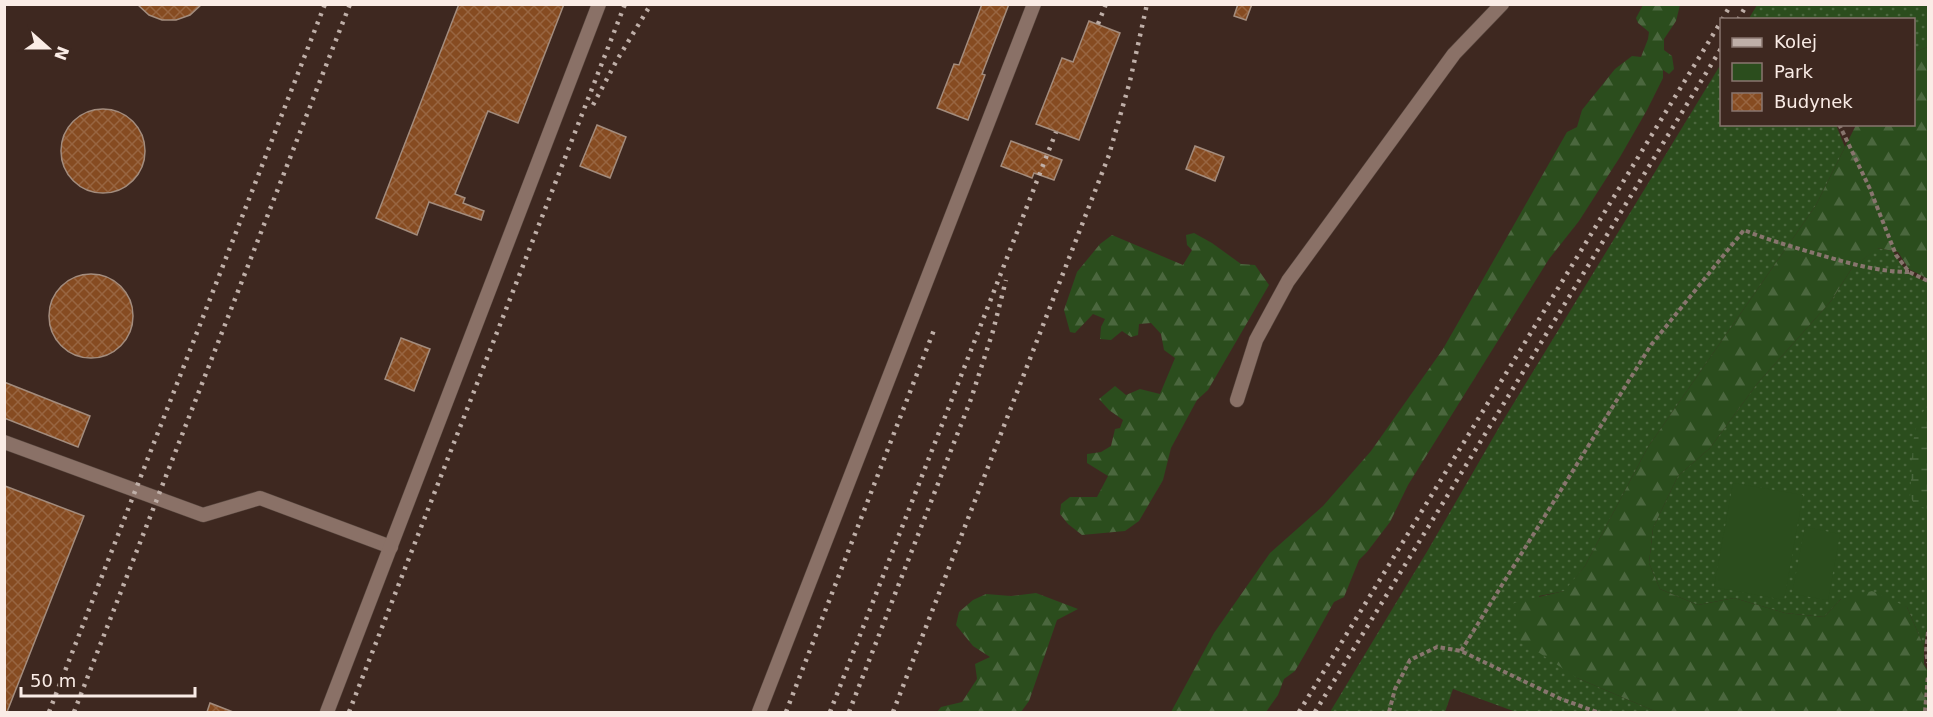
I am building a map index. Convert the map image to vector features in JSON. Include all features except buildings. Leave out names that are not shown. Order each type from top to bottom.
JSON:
[{"type":"lane","points":[[327,712],[599,4]]},
{"type":"lane","points":[[759,712],[1034,4]]},
{"type":"lane","points":[[1237,400],[1256,340],[1288,281],[1454,54],[1502,4]]},
{"type":"lane","points":[[4,442],[203,515],[260,498],[391,547]]},
{"type":"path","points":[[1840,126],[1870,189],[1896,255],[1909,273]]},
{"type":"path","points":[[1461,651],[1651,345],[1744,230],[1763,238],[1846,262],[1909,273],[1929,281]]},
{"type":"path","points":[[1929,632],[1926,652],[1929,663]]},
{"type":"path","points":[[1389,712],[1395,689],[1410,660],[1437,647],[1461,651],[1561,699],[1597,712]]},
{"type":"path","points":[[1924,712],[1929,675]]},
{"type":"green space","points":[[1643,5],[1680,5],[1676,21],[1664,39],[1664,50],[1672,56],[1674,69],[1669,74],[1663,70],[1663,78],[1620,157],[1579,221],[1549,259],[1408,485],[1390,522],[1359,560],[1344,597],[1334,602],[1295,671],[1284,679],[1278,695],[1266,712],[1171,712],[1214,633],[1270,553],[1323,506],[1371,451],[1443,349],[1567,132],[1577,127],[1582,110],[1615,69],[1632,56],[1641,57],[1649,32],[1638,23],[1636,18]]},
{"type":"green space","points":[[1757,5],[1928,5],[1928,47],[1915,52],[1915,18],[1749,18]]},
{"type":"green space","points":[[1928,47],[1928,279],[1909,269],[1898,252],[1878,248],[1852,268],[1831,301],[1757,384],[1710,448],[1678,476],[1653,528],[1649,563],[1660,589],[1698,605],[1734,598],[1785,613],[1824,617],[1841,599],[1872,591],[1907,607],[1924,647],[1924,664],[1928,671],[1928,712],[1657,712],[1577,678],[1520,640],[1514,603],[1564,591],[1585,566],[1648,447],[1816,205],[1856,126],[1915,126],[1915,52]]},
{"type":"green space","points":[[1720,66],[1720,126],[1836,126],[1845,147],[1816,205],[1648,447],[1585,566],[1565,591],[1539,596],[1577,678],[1657,712],[1516,712],[1453,689],[1445,712],[1330,712],[1501,424]]},
{"type":"green space","points":[[1194,233],[1241,264],[1255,265],[1269,285],[1208,390],[1197,400],[1171,448],[1163,480],[1139,521],[1125,531],[1082,535],[1060,514],[1061,504],[1070,497],[1097,497],[1108,476],[1087,463],[1087,454],[1101,452],[1111,446],[1115,429],[1120,428],[1123,420],[1099,399],[1115,386],[1126,395],[1140,389],[1160,394],[1175,358],[1164,350],[1161,334],[1151,323],[1139,324],[1138,335],[1131,337],[1122,331],[1111,340],[1100,339],[1101,327],[1105,319],[1093,314],[1075,333],[1070,332],[1064,310],[1077,272],[1100,244],[1112,235],[1183,265],[1192,250],[1187,245],[1186,235]]},
{"type":"green space","points":[[1877,248],[1893,251],[1907,271],[1928,282],[1928,622],[1924,647],[1907,607],[1841,599],[1824,617],[1785,613],[1734,598],[1698,605],[1660,589],[1649,563],[1653,528],[1678,476],[1710,448],[1757,384],[1831,301],[1852,268]]},
{"type":"green space","points":[[1928,405],[1928,509],[1915,505],[1910,497],[1913,442],[1918,419]]},
{"type":"green space","points":[[1733,483],[1803,495],[1784,600],[1714,587]]},
{"type":"green space","points":[[1805,527],[1840,534],[1828,600],[1792,594]]},
{"type":"green space","points":[[1036,593],[1078,609],[1057,620],[1029,701],[1021,712],[937,712],[941,707],[962,702],[977,679],[975,664],[990,657],[973,646],[956,625],[959,612],[973,600],[986,594],[1011,596]]},
{"type":"railway","points":[[49,712],[325,4]]},
{"type":"railway","points":[[74,712],[350,4]]},
{"type":"railway","points":[[349,712],[625,4]]},
{"type":"railway","points":[[593,105],[651,4]]},
{"type":"railway","points":[[1098,24],[1106,4]]},
{"type":"railway","points":[[893,712],[1109,155],[1130,81],[1147,4]]},
{"type":"railway","points":[[1723,18],[1731,4]]},
{"type":"railway","points":[[1739,18],[1747,4]]},
{"type":"railway","points":[[1299,712],[1720,23]]},
{"type":"railway","points":[[1315,712],[1720,50]]},
{"type":"railway","points":[[830,712],[1056,132]]},
{"type":"railway","points":[[849,712],[971,399],[993,331],[1006,280]]},
{"type":"railway","points":[[786,712],[934,330]]}]
